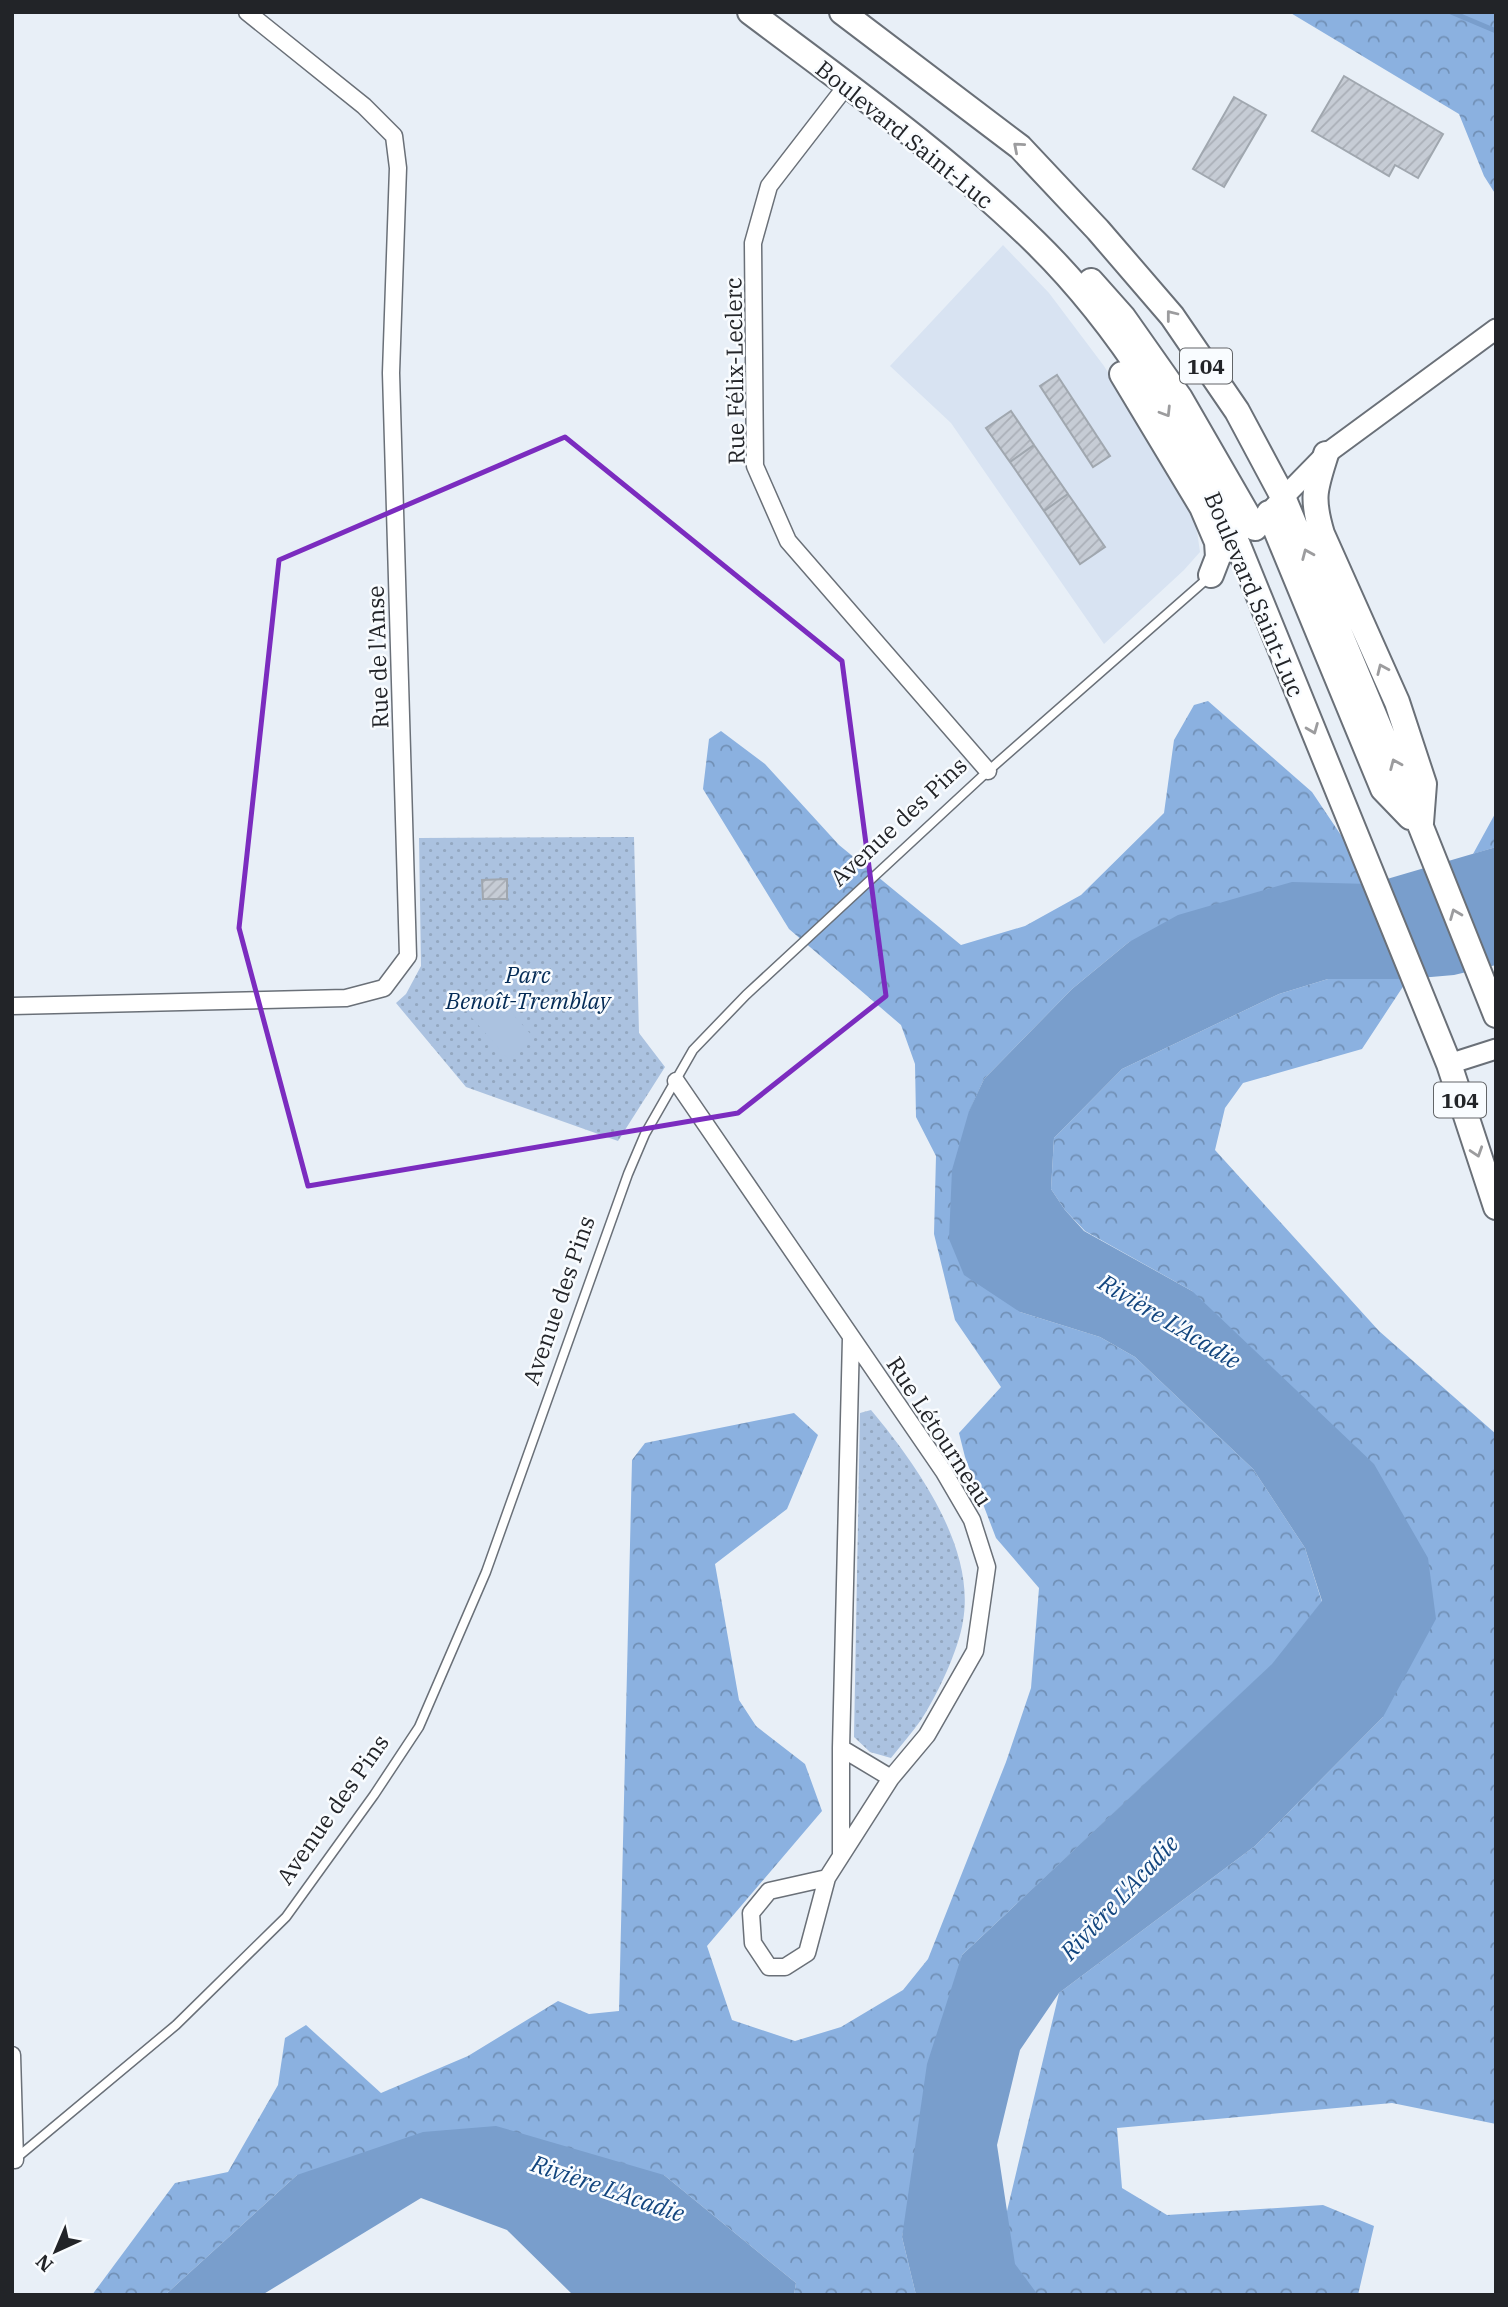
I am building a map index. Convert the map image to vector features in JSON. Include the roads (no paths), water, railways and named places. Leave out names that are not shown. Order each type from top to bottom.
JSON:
[{"type":"main road","name":"Boulevard Saint-Luc","points":[[750,12],[847,85],[999,208]]},
{"type":"main road","name":"Boulevard Saint-Luc","points":[[842,12],[1020,147],[1098,230],[1172,316],[1237,411],[1261,521],[1363,853],[1448,1064],[1496,1207]]},
{"type":"main road","points":[[999,208],[1052,236],[1123,317],[1261,521],[1383,789],[1421,827],[1496,1015]]},
{"type":"main road","points":[[999,208],[1024,250],[1069,299],[1114,359],[1202,507],[1217,542],[1218,557],[1211,575]]},
{"type":"main road","points":[[1326,454],[1314,491],[1315,509],[1322,534],[1397,702],[1424,784],[1421,827]]},
{"type":"street","name":"Rue de l'Anse","points":[[12,1006],[346,998],[384,988],[408,956],[391,373],[398,168],[394,136],[364,106],[247,12]]},
{"type":"street","name":"Rue Félix-Leclerc","points":[[847,85],[769,186],[753,243],[755,466],[788,541],[988,771]]},
{"type":"street","points":[[1261,521],[1326,454],[1496,328]]},
{"type":"street","points":[[1448,1064],[1496,1049]]},
{"type":"street","name":"Rue Létourneau","points":[[676,1081],[944,1472],[972,1520],[987,1567],[975,1651],[927,1735],[891,1778],[827,1878],[807,1953],[785,1967],[769,1967],[753,1943],[751,1913],[769,1891],[827,1878]]},
{"type":"street","name":"Rue Létourneau","points":[[841,1856],[851,1338]]},
{"type":"street","points":[[841,1748],[891,1778]]},
{"type":"street","points":[[12,2055],[14,2161]]},
{"type":"lane","name":"Avenue des Pins","points":[[14,2161],[176,2025],[286,1917],[374,1795],[419,1727],[486,1572],[628,1174],[645,1134],[693,1050],[746,995],[988,771],[1211,575],[1261,521]]},
{"type":"water","name":"Rivière L'Acadie","points":[[1496,847],[1496,965],[1454,975],[1408,979],[1328,979],[1279,994],[1122,1069],[1054,1138],[1051,1189],[1084,1231],[1192,1291],[1374,1464],[1428,1558],[1436,1619],[1383,1717],[1255,1846],[1059,1993],[1020,2050],[997,2145],[1015,2264],[1038,2295],[916,2295],[902,2237],[927,2064],[962,1955],[1272,1664],[1322,1601],[1305,1548],[1253,1469],[1135,1357],[1100,1337],[1020,1312],[964,1275],[949,1239],[952,1170],[969,1111],[984,1079],[1072,989],[1129,942],[1178,915],[1292,882],[1370,884]]},
{"type":"water","name":"Rivière L'Acadie","points":[[496,2126],[664,2175],[796,2283],[794,2295],[573,2295],[507,2230],[421,2198],[262,2295],[165,2295],[297,2175],[423,2132]]},
{"type":"waterway","points":[[1451,12],[1496,31]]},
{"type":"park label","name":"Parc Benoît-Tremblay","points":[[528,987]]}]
